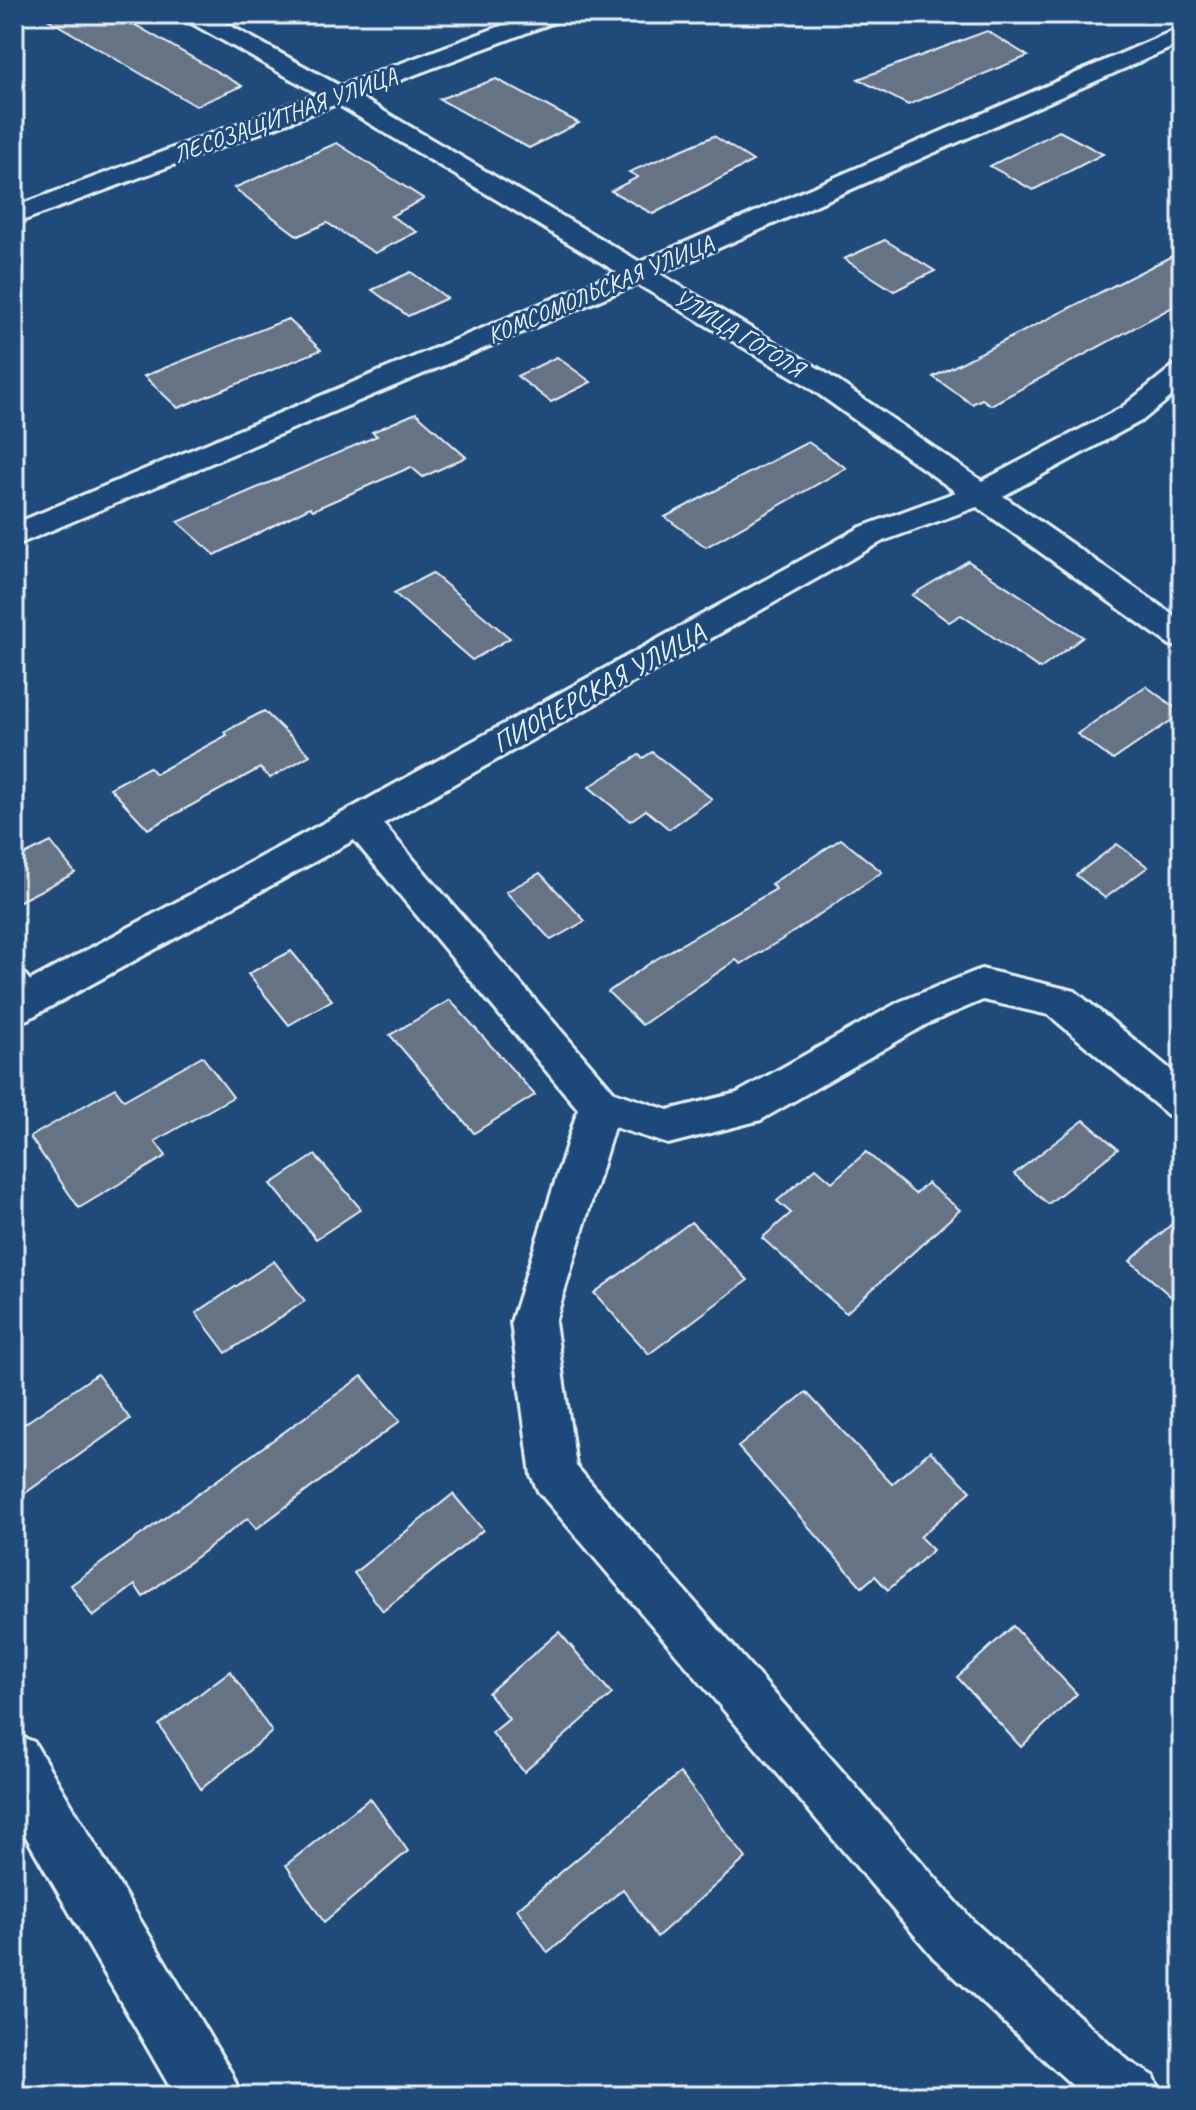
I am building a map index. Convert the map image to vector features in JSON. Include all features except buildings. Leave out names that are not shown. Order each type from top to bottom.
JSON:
[{"type":"street","name":"УЛИЦА ГОГОЛЯ","points":[[192,14],[339,95],[813,377],[1182,637]]},
{"type":"street","name":"ЛЕСОЗАЩИТНАЯ УЛИЦА","points":[[14,216],[555,14]]},
{"type":"street","name":"КОМСОМОЛЬСКАЯ УЛИЦА","points":[[14,536],[639,273],[1182,34]]},
{"type":"street","name":"ПИОНЕРСКАЯ УЛИЦА","points":[[20,994],[359,821],[872,534],[982,494],[1132,414],[1182,373]]},
{"type":"street","points":[[359,821],[600,1105],[668,1127],[747,1108],[913,1013],[981,984],[1061,1002],[1182,1103]]},
{"type":"street","points":[[600,1105],[533,1322],[554,1475],[953,1939],[1110,2082],[1134,2096]]},
{"type":"street","points":[[14,1762],[210,2096]]}]
